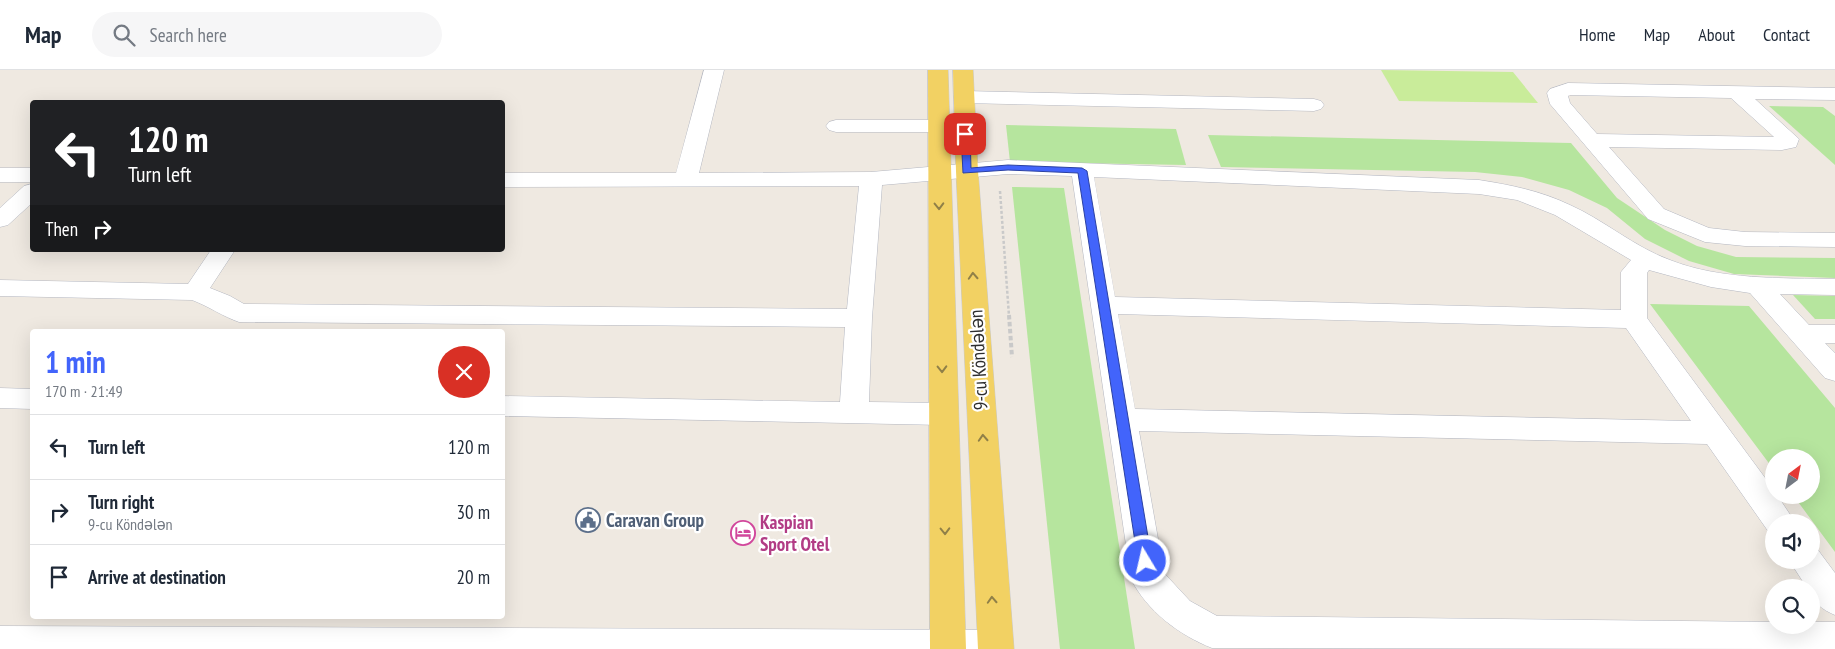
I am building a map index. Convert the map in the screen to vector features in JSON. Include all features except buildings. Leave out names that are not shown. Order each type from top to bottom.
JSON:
[{"type":"main road","name":"9-cu Köndələn","points":[[938,70],[938,126],[953,172],[996,648]]},
{"type":"main road","name":"9-cu Köndələn","points":[[948,648],[943,414],[953,172],[964,97],[963,70]]},
{"type":"lane","points":[[686,179],[714,70]]},
{"type":"lane","points":[[1833,95],[1568,89],[1557,93],[1560,104],[1656,214],[1705,235],[1744,239],[1835,240]]},
{"type":"lane","points":[[1592,140],[1782,144],[1788,142],[1788,139],[1736,92]]},
{"type":"lane","points":[[964,97],[1314,105]]},
{"type":"lane","points":[[836,126],[938,126]]},
{"type":"lane","points":[[505,180],[871,179],[1008,167],[1480,187],[1522,194],[1563,210],[1661,266],[1711,279],[1758,286],[1835,288]]},
{"type":"lane","points":[[1082,171],[1148,579],[1178,612],[1212,632],[1835,638]]},
{"type":"lane","points":[[0,175],[30,174]]},
{"type":"lane","points":[[854,411],[859,318],[871,179]]},
{"type":"lane","points":[[0,220],[30,194]]},
{"type":"lane","points":[[195,292],[223,252]]},
{"type":"lane","points":[[1646,258],[1634,272],[1634,319],[1773,514]]},
{"type":"lane","points":[[1758,286],[1835,371]]},
{"type":"lane","points":[[0,288],[195,292],[221,302],[239,313],[859,318]]},
{"type":"lane","points":[[1105,305],[1634,319]]},
{"type":"lane","points":[[1801,334],[1835,334]]},
{"type":"lane","points":[[0,398],[30,399]]},
{"type":"lane","points":[[505,406],[943,414]]},
{"type":"lane","points":[[1123,420],[1715,433]]},
{"type":"lane","points":[[1813,569],[1835,600]]},
{"type":"lane","points":[[0,642],[996,648]]},
{"type":"green space","points":[[1381,70],[1513,72],[1538,103],[1399,101]]},
{"type":"green space","points":[[1769,106],[1823,107],[1835,116],[1835,165]]},
{"type":"green space","points":[[1006,125],[1176,129],[1186,165],[1010,162]]},
{"type":"green space","points":[[1208,135],[1571,143],[1617,198],[1665,230],[1697,246],[1736,257],[1835,258],[1835,278],[1734,274],[1689,261],[1645,239],[1607,208],[1569,190],[1522,177],[1475,172],[1221,167]]},
{"type":"green space","points":[[1012,187],[1064,188],[1135,649],[1060,649]]},
{"type":"green space","points":[[1793,295],[1835,296],[1835,319],[1815,319]]},
{"type":"green space","points":[[1650,304],[1749,306],[1835,408],[1835,552],[1820,532],[1820,514],[1807,514],[1800,504],[1820,504],[1820,449],[1765,449],[1765,458]]},
{"type":"place","name":"Caravan Group","points":[[588,520]]},
{"type":"place","name":"Kaspian Sport Otel","points":[[743,533]]},
{"type":"route","points":[[965,134],[967,171],[1008,167],[1082,171],[1145,561]]}]
